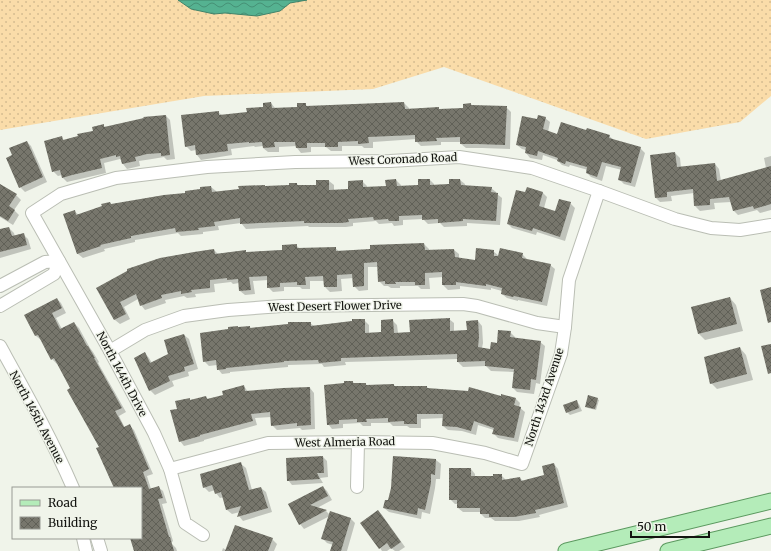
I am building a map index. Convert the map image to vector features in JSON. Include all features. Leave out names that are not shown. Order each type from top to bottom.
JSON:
[{"type":"main road","points":[[566,551],[771,502]]},
{"type":"main road","points":[[668,551],[771,526]]},
{"type":"street","name":"West Coronado Road","points":[[32,213],[61,194],[116,178],[207,167],[295,162],[390,161],[459,157],[532,168],[675,218],[711,228],[740,230],[771,224]]},
{"type":"street","name":"North 143rd Avenue","points":[[522,464],[561,354],[569,280],[599,191]]},
{"type":"street","name":"North 144th Drive","points":[[32,213],[110,351],[154,433],[170,469],[185,523],[203,535]]},
{"type":"street","points":[[0,286],[45,262],[59,261],[54,274],[0,306]]},
{"type":"street","name":"West Desert Flower Drive","points":[[110,351],[145,330],[184,316],[228,310],[282,306],[463,304],[477,306],[537,323],[565,327]]},
{"type":"street","name":"North 145th Avenue","points":[[0,346],[58,455],[73,487]]},
{"type":"street","points":[[357,487],[358,442]]},
{"type":"street","name":"West Almeria Road","points":[[170,469],[268,444],[358,442],[432,443],[485,453],[522,464]]},
{"type":"street","points":[[83,539],[86,551]]},
{"type":"street","points":[[97,539],[101,551]]},
{"type":"shaded area","points":[[0,0],[771,0],[771,96],[740,122],[646,139],[444,67],[373,89],[204,96],[0,130]]},
{"type":"water","points":[[178,0],[307,0],[290,3],[280,11],[257,16],[225,13],[214,14],[191,9]]},
{"type":"building","points":[[271,102],[272,108],[297,107],[297,103],[306,103],[306,106],[404,102],[405,109],[439,107],[439,109],[463,108],[463,104],[471,103],[471,105],[507,106],[505,145],[460,144],[460,137],[436,138],[437,141],[415,142],[415,135],[368,137],[369,143],[358,144],[358,141],[338,142],[338,147],[325,147],[325,143],[307,143],[307,148],[296,148],[295,142],[274,142],[275,147],[263,148],[262,142],[227,144],[228,151],[196,155],[195,145],[185,147],[181,115],[219,111],[219,115],[247,112],[246,108],[263,107],[263,103]]},
{"type":"building","points":[[166,115],[170,155],[161,156],[161,153],[147,154],[135,157],[136,161],[122,164],[120,156],[116,157],[116,155],[100,159],[102,168],[62,178],[60,170],[52,172],[44,141],[62,136],[63,140],[78,136],[77,134],[93,131],[92,127],[104,124],[104,127],[144,118],[143,117]]},
{"type":"building","points":[[538,115],[546,117],[543,129],[557,134],[561,122],[586,130],[587,128],[610,135],[609,138],[641,147],[631,183],[618,180],[621,167],[602,162],[597,177],[586,173],[587,167],[566,161],[565,164],[557,161],[558,158],[538,151],[537,156],[525,153],[526,147],[516,145],[522,116],[537,119]]},
{"type":"building","points":[[27,141],[43,177],[19,188],[6,158],[12,155],[9,148]]},
{"type":"building","points":[[675,152],[677,167],[715,163],[717,181],[771,166],[771,204],[754,209],[753,206],[733,211],[729,197],[710,199],[710,205],[694,206],[693,189],[667,192],[667,197],[655,198],[650,155]]},
{"type":"building","points":[[396,179],[397,186],[418,185],[418,179],[430,179],[430,185],[449,184],[449,179],[460,179],[461,185],[492,187],[491,192],[498,193],[496,221],[463,219],[463,221],[438,223],[438,219],[422,220],[422,215],[399,216],[399,221],[389,221],[388,219],[374,220],[373,217],[348,219],[349,222],[341,223],[304,223],[304,221],[240,224],[240,218],[214,222],[215,226],[198,228],[199,230],[176,232],[175,228],[131,236],[131,238],[100,245],[101,246],[77,254],[63,214],[75,210],[76,215],[102,206],[101,204],[110,202],[111,204],[185,193],[185,191],[200,189],[200,187],[211,186],[212,192],[239,189],[238,186],[289,185],[289,183],[297,183],[297,185],[316,185],[316,180],[329,180],[329,190],[348,189],[348,181],[363,180],[363,187],[386,186],[385,180]]},
{"type":"building","points":[[0,184],[17,194],[9,206],[15,210],[8,221],[0,216]]},
{"type":"building","points":[[527,187],[543,192],[539,206],[555,211],[559,199],[571,202],[560,237],[533,228],[532,231],[507,224],[516,190],[525,192]]},
{"type":"building","points":[[9,227],[12,236],[24,233],[27,245],[0,252],[0,229]]},
{"type":"building","points":[[424,243],[425,250],[454,249],[455,257],[475,260],[476,248],[494,250],[494,256],[498,256],[500,248],[523,253],[522,258],[551,264],[542,302],[501,294],[502,288],[486,284],[486,286],[456,282],[456,285],[442,285],[442,272],[425,273],[425,285],[415,285],[415,282],[395,282],[396,284],[385,284],[385,281],[378,282],[377,262],[364,263],[364,286],[353,287],[352,274],[337,275],[337,287],[324,287],[323,276],[305,277],[306,285],[297,285],[297,282],[280,283],[280,287],[267,288],[267,276],[249,277],[251,290],[239,291],[238,279],[227,280],[227,278],[210,280],[210,288],[191,290],[192,292],[181,294],[181,291],[161,295],[162,298],[140,306],[136,294],[120,302],[126,314],[114,320],[96,288],[127,271],[127,269],[160,258],[214,249],[215,254],[246,250],[246,252],[282,250],[282,245],[297,244],[297,248],[336,247],[336,251],[370,249],[370,245]]},
{"type":"building","points":[[771,287],[771,322],[768,323],[760,290]]},
{"type":"building","points":[[730,297],[737,324],[698,334],[691,307]]},
{"type":"building","points":[[57,298],[62,308],[52,313],[60,329],[74,322],[122,408],[115,411],[124,427],[130,424],[149,469],[143,472],[149,489],[159,486],[163,498],[158,499],[174,551],[134,551],[130,539],[142,539],[142,487],[114,487],[96,448],[99,447],[67,390],[70,388],[54,358],[51,360],[38,335],[35,336],[24,315]]},
{"type":"building","points":[[450,318],[450,331],[467,330],[466,321],[478,320],[478,347],[490,349],[491,342],[497,343],[498,330],[511,331],[510,337],[541,341],[536,380],[531,379],[530,390],[512,388],[514,369],[485,366],[485,361],[457,362],[457,354],[341,358],[341,361],[319,363],[318,360],[284,361],[217,370],[216,360],[203,362],[200,333],[228,329],[228,327],[250,326],[250,328],[288,324],[288,322],[311,322],[311,326],[352,321],[352,319],[365,319],[365,333],[381,332],[381,320],[393,319],[394,333],[410,332],[409,320]]},
{"type":"building","points":[[184,334],[194,364],[184,367],[185,371],[168,376],[170,381],[149,391],[134,358],[145,352],[150,363],[168,354],[164,340]]},
{"type":"building","points":[[771,344],[771,373],[768,374],[761,346]]},
{"type":"building","points":[[740,347],[747,374],[710,384],[704,357]]},
{"type":"building","points":[[344,381],[366,383],[366,385],[394,384],[394,386],[427,386],[427,388],[468,391],[469,387],[501,396],[501,394],[516,398],[514,405],[521,407],[514,438],[492,434],[494,428],[474,421],[471,431],[457,427],[442,426],[443,414],[417,414],[417,424],[404,424],[404,421],[388,422],[388,418],[366,419],[367,422],[357,422],[357,419],[339,420],[339,424],[327,425],[324,385],[344,383]]},
{"type":"building","points":[[244,385],[245,391],[310,387],[311,425],[297,426],[297,423],[271,426],[270,412],[251,414],[253,421],[179,442],[170,410],[177,409],[175,401],[190,398],[190,400],[206,396],[207,399],[223,395],[222,391]]},
{"type":"building","points":[[588,395],[598,398],[595,409],[585,407]]},
{"type":"building","points":[[577,400],[579,408],[566,413],[563,405]]},
{"type":"building","points":[[323,456],[324,473],[317,473],[320,479],[287,481],[286,458]]},
{"type":"building","points":[[393,456],[436,459],[435,475],[431,474],[431,483],[425,510],[418,508],[417,515],[383,508],[385,500],[388,500],[391,488]]},
{"type":"building","points":[[241,462],[249,490],[261,487],[268,508],[237,517],[241,506],[226,510],[221,492],[215,494],[212,485],[203,488],[200,474]]},
{"type":"building","points":[[554,463],[564,503],[535,510],[536,513],[514,517],[489,517],[489,514],[480,514],[480,508],[457,508],[457,500],[449,500],[449,468],[471,468],[471,476],[493,476],[493,474],[502,474],[502,480],[520,477],[521,481],[544,475],[542,466]]},
{"type":"building","points":[[323,486],[328,496],[310,505],[327,510],[299,525],[288,504]]},
{"type":"building","points":[[378,510],[401,542],[391,549],[387,543],[379,549],[360,523]]},
{"type":"building","points":[[330,511],[351,518],[341,551],[330,551],[333,542],[321,539]]},
{"type":"building","points":[[235,525],[273,538],[268,551],[225,551]]}]
